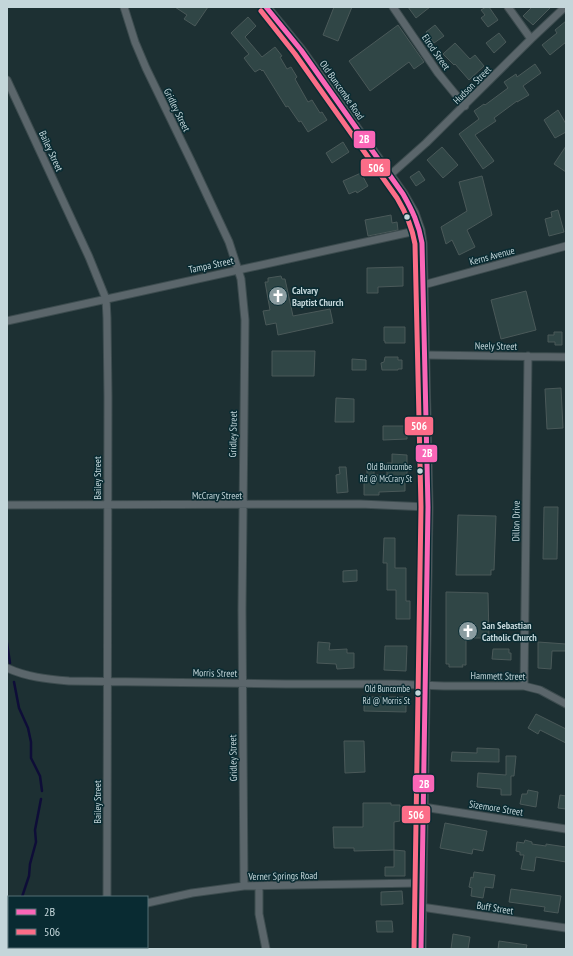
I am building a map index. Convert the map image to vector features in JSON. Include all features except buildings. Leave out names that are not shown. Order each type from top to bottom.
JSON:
[{"type":"street","name":"Gridley Street","points":[[124,7],[135,42],[146,68],[223,228],[238,270],[243,293],[245,320],[242,683],[244,886]]},
{"type":"street","name":"Old Buncombe Road","points":[[266,7],[301,50],[390,175],[411,206],[420,230],[422,243],[428,507],[421,949]]},
{"type":"street","name":"Elrod Street","points":[[393,7],[438,73],[465,106]]},
{"type":"street","points":[[508,7],[531,39]]},
{"type":"street","name":"Hudson Street","points":[[390,175],[465,106],[565,7]]},
{"type":"street","name":"Bailey Street","points":[[7,80],[89,257],[106,299],[107,896]]},
{"type":"street","name":"Tampa Street","points":[[7,321],[420,230]]},
{"type":"street","name":"Kerns Avenue","points":[[423,284],[566,246]]},
{"type":"street","name":"Neely Street","points":[[425,354],[566,357]]},
{"type":"street","name":"Dillon Drive","points":[[524,686],[528,356]]},
{"type":"street","name":"McCrary Street","points":[[7,505],[107,506],[360,504],[428,507]]},
{"type":"street","name":"Morris Street","points":[[7,668],[25,676],[68,681],[425,685]]},
{"type":"street","name":"Hammett Street","points":[[425,685],[524,686],[540,690],[566,704]]},
{"type":"street","name":"Sizemore Street","points":[[423,807],[566,830]]},
{"type":"street","name":"Verner Springs Road","points":[[148,903],[192,893],[244,886],[421,883]]},
{"type":"street","points":[[259,886],[259,914],[262,937],[266,949]]},
{"type":"street","name":"Buff Street","points":[[421,908],[566,928]]},
{"type":"waterway","points":[[7,643],[10,663]]},
{"type":"waterway","points":[[14,682],[19,708],[28,728],[31,742],[31,758],[40,776],[42,791]]},
{"type":"waterway","points":[[22,896],[29,876],[30,864],[36,842],[35,830],[41,799]]},
{"type":"transit line","name":"2B","points":[[266,7],[301,50],[403,194],[415,217],[422,243],[428,507],[421,949]]},
{"type":"transit line","name":"506","points":[[261,11],[295,54],[397,198],[408,220],[415,244],[421,507],[414,949]]},
{"type":"place","name":"Calvary Baptist Church","points":[[278,296]]},
{"type":"place","name":"Old Buncombe Rd @ McCrary St","points":[[420,471]]},
{"type":"place","name":"San Sebastian Catholic Church","points":[[468,631]]},
{"type":"place","name":"Old Buncombe Rd @ Morris St","points":[[418,693]]}]
